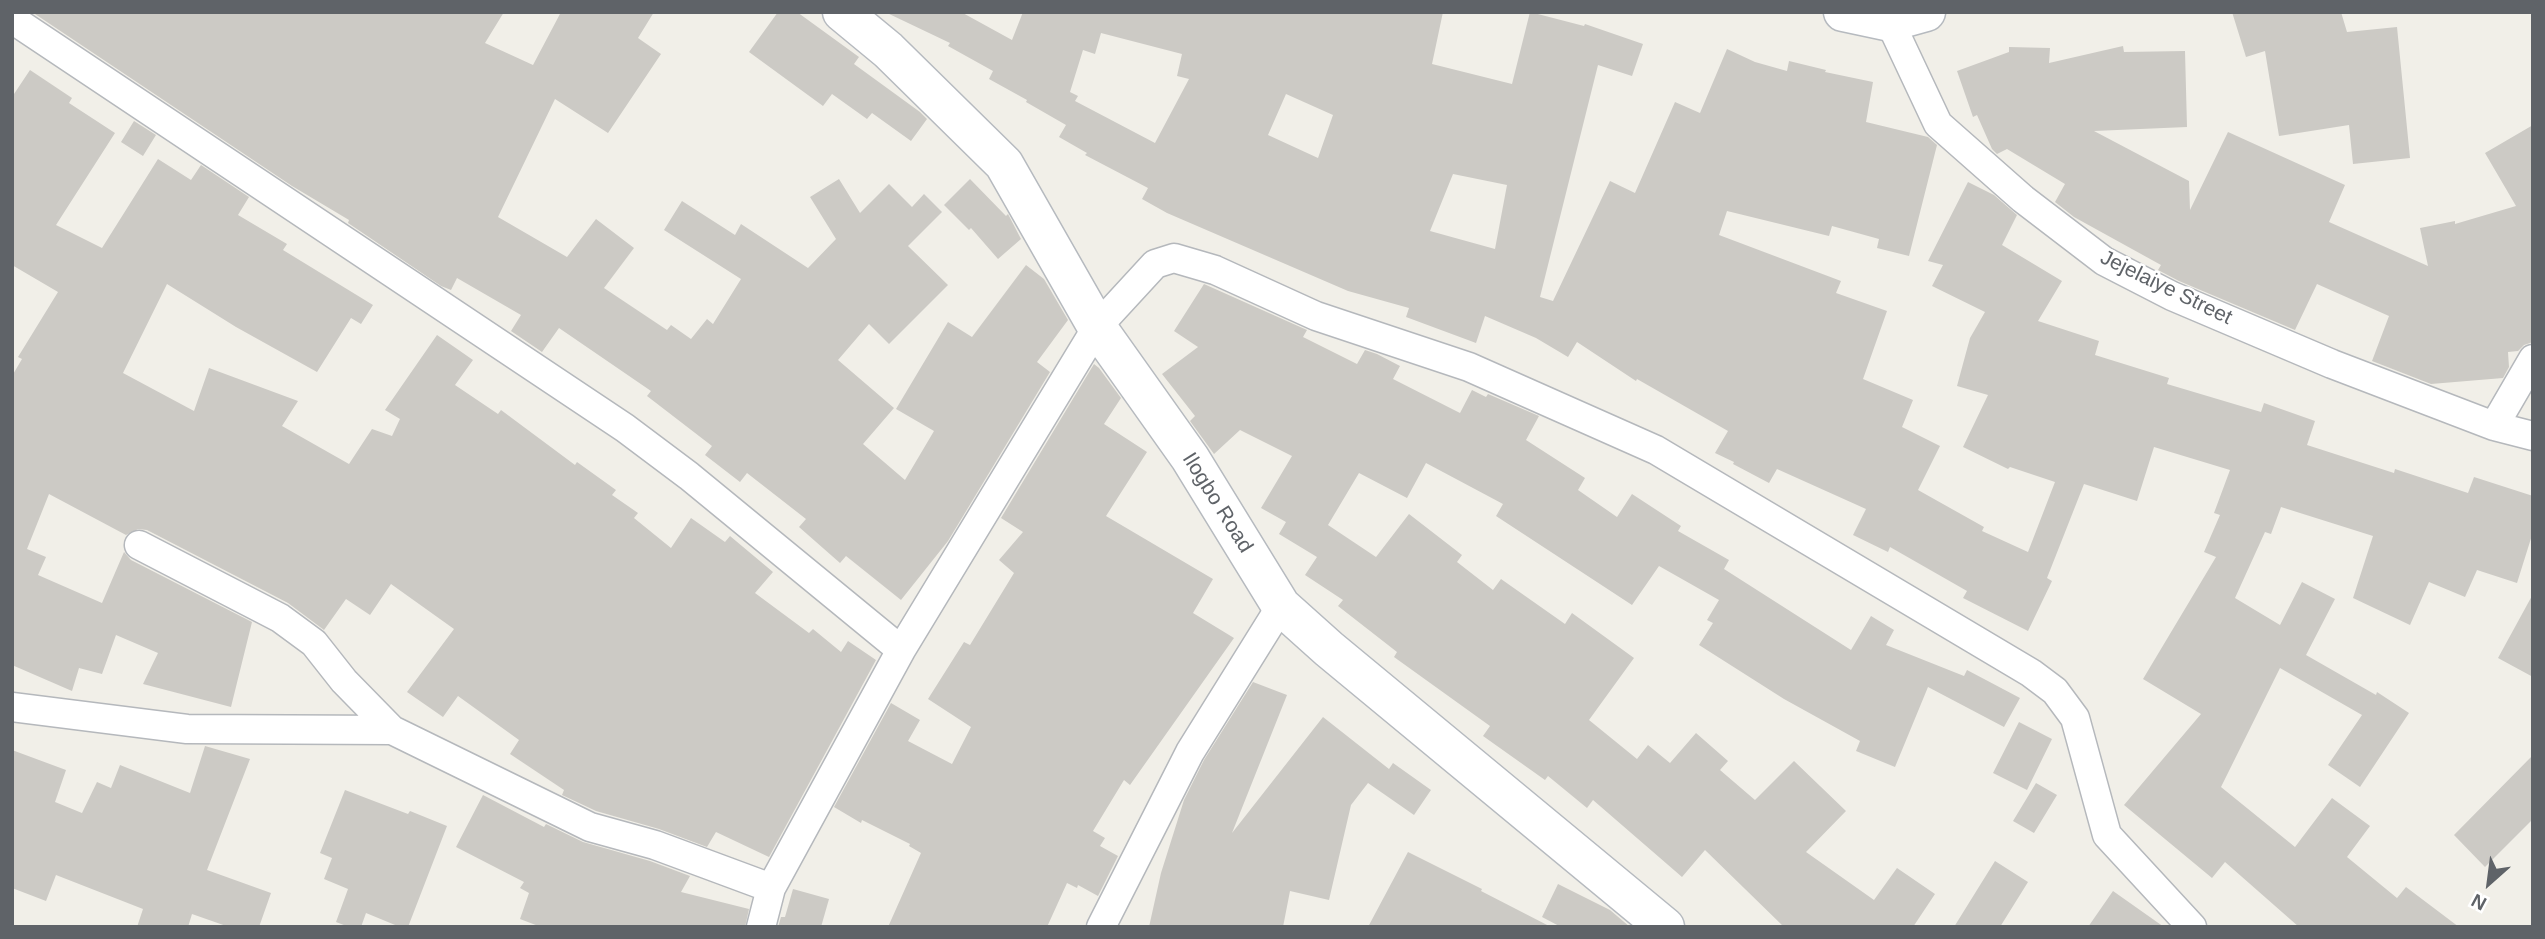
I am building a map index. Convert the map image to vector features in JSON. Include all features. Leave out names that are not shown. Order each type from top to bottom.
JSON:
[{"type":"main road","name":"Ilogbo Road","points":[[842,12],[888,50],[1004,164],[1097,327],[1190,458],[1281,606],[1328,649],[1665,927]]},
{"type":"main road","points":[[1843,12],[1890,22],[1926,12]]},
{"type":"street","points":[[12,19],[625,428],[689,476],[901,650]]},
{"type":"street","name":"Jejelaiye Street","points":[[1890,22],[1938,124],[2023,199],[2104,261],[2172,296],[2332,363],[2494,426],[2533,436]]},
{"type":"street","points":[[761,927],[771,888],[901,650],[1097,327],[1154,264],[1174,258],[1215,270],[1316,316],[1469,368],[1656,450],[2031,673],[2055,691],[2075,718],[2107,835],[2192,927]]},
{"type":"street","points":[[2494,426],[2533,359]]},
{"type":"street","points":[[139,545],[280,618],[314,643],[344,681],[392,730],[590,827],[655,845],[771,888]]},
{"type":"street","points":[[1101,927],[1190,752],[1281,606]]},
{"type":"street","points":[[12,707],[187,729],[392,730]]},
{"type":"building","points":[[32,12],[504,12],[485,43],[533,65],[561,12],[654,12],[638,38],[661,54],[608,133],[555,99],[498,217],[567,257],[596,219],[634,248],[604,288],[667,330],[671,325],[691,339],[707,319],[713,324],[741,279],[664,230],[682,201],[735,235],[741,224],[808,268],[836,239],[810,197],[839,179],[860,213],[889,184],[912,207],[924,194],[942,212],[908,246],[948,285],[889,344],[869,324],[838,360],[894,408],[863,444],[905,480],[934,431],[896,409],[948,322],[972,337],[1026,265],[1044,279],[1068,320],[1037,362],[1050,372],[948,541],[901,600],[846,556],[840,563],[799,527],[806,519],[747,473],[740,482],[705,455],[712,446],[647,396],[651,391],[559,328],[542,352],[511,331],[521,315],[457,278],[451,290],[441,286],[348,223],[349,220],[292,186]]},
{"type":"building","points":[[778,12],[797,12],[859,57],[854,64],[920,112],[927,119],[911,141],[872,113],[867,119],[832,94],[823,106],[749,52]]},
{"type":"building","points":[[885,12],[961,12],[1012,40],[1023,12],[1443,12],[1432,64],[1512,84],[1530,12],[1584,26],[1585,24],[1643,44],[1632,76],[1598,65],[1540,297],[1553,301],[1610,181],[1635,193],[1675,102],[1700,113],[1727,49],[1755,62],[1787,71],[1789,61],[1873,82],[1866,122],[1928,137],[1937,145],[1909,256],[1877,248],[1879,239],[1832,226],[1829,236],[1727,211],[1719,235],[1841,281],[1836,293],[1887,311],[1863,379],[1913,400],[1902,427],[1940,446],[1918,490],[1984,527],[1982,531],[2028,552],[2055,482],[2010,467],[2008,469],[1963,447],[1988,395],[1957,386],[1970,338],[1985,312],[1932,286],[1943,265],[1928,261],[1968,182],[1994,195],[2017,215],[2002,245],[2062,281],[2038,321],[2099,341],[2095,355],[2169,378],[2167,384],[2261,412],[2264,403],[2315,421],[2307,445],[2394,473],[2395,469],[2468,493],[2474,477],[2533,496],[2533,532],[2517,583],[2477,570],[2465,597],[2429,582],[2410,625],[2353,598],[2373,536],[2281,507],[2271,534],[2265,532],[2235,598],[2280,625],[2302,582],[2335,599],[2306,655],[2376,695],[2377,692],[2409,713],[2360,787],[2328,765],[2362,715],[2280,668],[2221,787],[2295,847],[2332,798],[2370,826],[2347,857],[2397,898],[2406,887],[2459,927],[2299,927],[2225,862],[2212,878],[2124,805],[2201,714],[2143,679],[2216,557],[2204,552],[2220,515],[2214,513],[2230,470],[2154,447],[2137,501],[2084,484],[2047,578],[2052,581],[2028,631],[1963,598],[1967,591],[1890,547],[1888,552],[1853,535],[1866,509],[1777,469],[1769,483],[1715,453],[1728,431],[1637,379],[1636,381],[1577,342],[1568,357],[1536,338],[1485,316],[1476,343],[1406,317],[1409,308],[1348,291],[1167,213],[1142,199],[1148,188],[1085,155],[1087,153],[1059,137],[1066,125],[989,79],[993,71],[948,46],[950,43]],"holes":[[[1101,33],[1182,54],[1177,76],[1189,79],[1155,143],[1075,101],[1078,96],[1070,92],[1083,50],[1095,54]],[[1286,94],[1333,115],[1318,158],[1268,135]],[[1453,174],[1507,185],[1495,249],[1430,231]]]},
{"type":"building","points":[[2232,12],[2341,12],[2347,32],[2397,27],[2410,158],[2353,164],[2349,125],[2279,136],[2265,51],[2246,57]]},
{"type":"building","points":[[2123,46],[2124,52],[2185,51],[2187,127],[2094,131],[2189,181],[2190,210],[2228,132],[2345,185],[2329,222],[2428,266],[2420,228],[2455,221],[2455,224],[2516,206],[2485,153],[2533,125],[2533,342],[2518,351],[2508,352],[2509,367],[2503,378],[2431,384],[2372,361],[2389,316],[2317,284],[2295,330],[2179,281],[2158,270],[2161,265],[2074,217],[2055,202],[2065,184],[2007,149],[1997,154],[1992,149],[1977,115],[1973,117],[1957,71],[2009,52],[2009,47],[2050,48],[2049,63]]},
{"type":"building","points":[[30,70],[72,98],[69,103],[115,133],[56,225],[102,248],[158,159],[191,180],[201,165],[249,197],[238,215],[287,244],[283,250],[373,305],[361,324],[351,318],[317,372],[236,327],[167,284],[123,373],[194,411],[209,368],[298,401],[282,426],[349,464],[372,429],[392,436],[400,419],[385,410],[437,335],[473,360],[455,385],[498,414],[501,410],[575,465],[577,462],[616,490],[612,495],[638,513],[634,518],[671,548],[691,518],[725,542],[730,536],[773,572],[755,593],[809,633],[813,629],[841,652],[848,641],[876,660],[769,857],[716,832],[707,847],[659,829],[596,811],[562,795],[564,790],[510,754],[519,740],[458,696],[443,717],[407,692],[454,629],[391,584],[370,615],[346,599],[324,630],[288,603],[147,530],[138,529],[126,535],[49,494],[27,549],[46,557],[38,575],[102,603],[124,552],[131,560],[252,622],[231,707],[143,684],[158,653],[116,635],[102,674],[79,668],[72,691],[12,665],[12,376],[22,359],[18,357],[58,292],[12,265],[12,97]]},
{"type":"building","points":[[134,121],[156,135],[143,156],[121,142]]},
{"type":"building","points":[[970,179],[1006,216],[1008,214],[1021,239],[998,259],[971,228],[969,230],[944,205]]},
{"type":"building","points":[[1204,284],[1307,330],[1303,337],[1357,364],[1365,350],[1377,354],[1400,366],[1393,379],[1460,413],[1472,390],[1539,416],[1526,440],[1585,478],[1578,490],[1617,517],[1632,494],[1681,526],[1678,531],[1729,560],[1724,569],[1851,650],[1871,616],[1894,630],[1886,645],[1964,676],[1967,670],[2020,698],[2004,727],[1928,687],[1895,767],[1856,751],[1860,741],[1784,699],[1699,645],[1713,623],[1707,620],[1719,600],[1659,566],[1632,605],[1496,516],[1503,504],[1426,463],[1407,498],[1359,473],[1328,525],[1376,557],[1409,514],[1462,555],[1457,562],[1493,590],[1501,579],[1565,624],[1572,613],[1634,658],[1589,720],[1637,759],[1648,745],[1670,763],[1696,733],[1728,761],[1720,770],[1755,800],[1794,761],[1846,811],[1806,852],[1874,900],[1897,868],[1935,894],[1913,927],[1784,927],[1705,850],[1682,877],[1593,800],[1587,808],[1548,776],[1545,780],[1483,736],[1490,726],[1394,657],[1397,652],[1338,606],[1343,600],[1305,575],[1317,557],[1279,534],[1286,522],[1261,508],[1292,456],[1240,430],[1214,454],[1190,421],[1195,416],[1162,374],[1198,347],[1174,331]]},
{"type":"building","points":[[1094,364],[1121,398],[1104,424],[1147,452],[1106,516],[1213,579],[1193,613],[1234,638],[1130,785],[1124,780],[1093,831],[1105,838],[1100,846],[1118,856],[1098,896],[1078,885],[1077,888],[1067,883],[1047,927],[888,927],[921,853],[909,846],[910,844],[862,820],[861,823],[834,807],[891,703],[920,720],[908,741],[952,764],[971,727],[928,699],[964,642],[970,645],[1014,573],[999,560],[1023,532],[1001,518]]},
{"type":"building","points":[[2533,594],[2533,677],[2498,658]]},
{"type":"building","points":[[1253,682],[1287,695],[1232,833],[1323,717],[1389,769],[1393,763],[1431,790],[1414,815],[1368,783],[1351,805],[1329,900],[1290,891],[1283,927],[1149,927],[1161,873],[1184,800],[1204,760]]},
{"type":"building","points":[[2019,722],[2052,739],[2027,790],[1993,773]]},
{"type":"building","points":[[205,746],[250,759],[207,870],[271,893],[259,927],[229,927],[192,914],[188,927],[137,927],[143,909],[56,875],[46,901],[12,888],[12,750],[66,770],[55,802],[82,813],[97,782],[111,788],[120,765],[190,793]]},
{"type":"building","points":[[2533,755],[2533,819],[2485,867],[2454,835]]},
{"type":"building","points":[[2036,783],[2057,795],[2034,833],[2013,821]]},
{"type":"building","points":[[345,790],[447,826],[408,927],[400,927],[366,913],[361,927],[349,927],[336,922],[348,889],[324,879],[332,858],[320,853]]},
{"type":"building","points":[[483,795],[544,827],[546,824],[583,842],[650,861],[690,876],[681,892],[749,909],[745,927],[541,927],[520,919],[529,893],[520,888],[524,882],[456,847]]},
{"type":"building","points":[[1408,852],[1482,889],[1481,891],[1551,927],[1368,927]]},
{"type":"building","points":[[1995,861],[2028,882],[2000,927],[1954,927]]},
{"type":"building","points":[[1558,884],[1610,910],[1630,927],[1561,927],[1542,917]]},
{"type":"building","points":[[793,889],[829,899],[821,927],[778,927],[781,917],[785,917]]},
{"type":"building","points":[[2113,891],[2164,927],[2088,927]]}]
